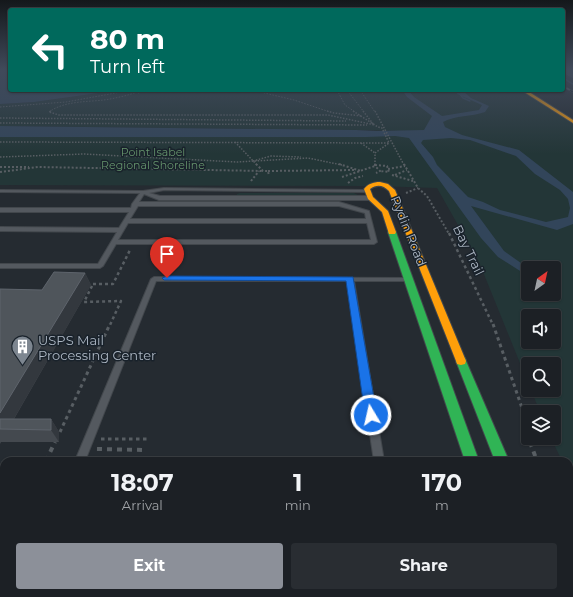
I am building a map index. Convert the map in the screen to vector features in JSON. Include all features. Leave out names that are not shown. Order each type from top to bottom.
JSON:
[{"type":"main road","points":[[535,98],[573,122]]},
{"type":"main road","points":[[550,98],[573,112]]},
{"type":"main road","name":"Rydin Road","points":[[471,457],[419,279],[392,189],[385,185],[375,184],[368,187],[368,195],[385,211],[419,279],[500,457]]},
{"type":"lane","points":[[0,191],[143,192],[164,189],[368,195]]},
{"type":"lane","points":[[231,198],[233,190]]},
{"type":"lane","points":[[143,192],[159,198],[368,195]]},
{"type":"lane","points":[[0,266],[100,266],[143,192]]},
{"type":"lane","points":[[114,242],[374,242],[367,212],[339,204],[135,204]]},
{"type":"lane","points":[[0,210],[132,210]]},
{"type":"lane","points":[[126,221],[369,221]]},
{"type":"lane","points":[[0,229],[121,230]]},
{"type":"lane","points":[[81,457],[154,278],[419,279]]},
{"type":"lane","points":[[350,279],[378,457]]},
{"type":"path","points":[[0,107],[30,106],[90,98]]},
{"type":"path","points":[[118,98],[53,108],[49,112],[59,115],[136,116],[328,115],[375,125]]},
{"type":"path","points":[[280,98],[334,113],[362,116]]},
{"type":"path","points":[[342,98],[346,105],[385,131]]},
{"type":"path","points":[[353,98],[375,125]]},
{"type":"path","name":"Bay Trail","points":[[367,98],[413,181],[427,196],[444,223],[496,330],[521,405]]},
{"type":"path","points":[[0,118],[354,121]]},
{"type":"path","points":[[0,123],[375,125]]},
{"type":"path","points":[[389,137],[389,142]]},
{"type":"path","points":[[0,142],[389,142]]},
{"type":"path","points":[[234,142],[263,171]]},
{"type":"path","points":[[375,153],[389,142]]},
{"type":"path","points":[[360,143],[375,153]]},
{"type":"path","points":[[375,153],[375,166],[380,172]]},
{"type":"path","points":[[0,157],[84,154],[237,162],[308,158]]},
{"type":"path","points":[[253,161],[260,157],[278,155],[327,160],[361,171]]},
{"type":"path","points":[[342,177],[375,166],[387,166],[388,168],[405,166]]},
{"type":"path","points":[[0,167],[260,171],[356,170]]},
{"type":"path","points":[[0,172],[38,167]]},
{"type":"path","points":[[373,174],[389,172],[388,168]]},
{"type":"path","points":[[407,170],[395,175],[413,181]]},
{"type":"path","points":[[258,182],[250,181],[260,171]]},
{"type":"path","points":[[268,171],[269,176]]},
{"type":"path","points":[[351,182],[355,178]]},
{"type":"path","points":[[60,432],[121,302],[84,302],[92,286]]},
{"type":"path","points":[[100,439],[148,439]]},
{"type":"path","points":[[48,457],[55,442]]},
{"type":"path","points":[[531,445],[536,457]]},
{"type":"path","points":[[84,449],[145,450]]},
{"type":"green space","name":"Point Isabel Regional Shoreline","points":[[64,98],[535,98],[573,123],[573,457],[560,457],[554,445],[561,445],[561,405],[537,405],[534,397],[561,397],[561,357],[521,357],[521,366],[479,262],[437,188],[374,186],[0,185],[0,131],[403,133],[397,131],[356,130],[0,126],[0,104],[34,102]]},
{"type":"green space","points":[[240,193],[354,193],[358,195],[357,197],[236,196]]},
{"type":"water","points":[[0,98],[64,98],[34,102],[0,104]]},
{"type":"water","points":[[408,98],[415,98],[442,116],[479,110],[482,105],[466,98],[471,98],[489,106],[485,112],[453,118],[443,122],[445,127],[462,135],[519,150],[573,192],[573,224],[557,230],[471,206],[504,251],[521,263],[521,272],[498,257],[481,238],[409,138],[395,136],[0,137],[0,126],[377,131],[424,130],[432,116]],"holes":[[[451,138],[470,140],[516,156],[535,174],[560,190],[568,199],[570,208],[568,217],[546,222],[500,210],[468,197],[437,165],[433,157],[421,143],[423,140]]]},
{"type":"building","points":[[54,272],[85,273],[0,413],[0,289],[42,290]]},
{"type":"building","points":[[0,419],[51,419],[51,430],[0,429]]},
{"type":"waterway","points":[[463,98],[470,101]]},
{"type":"traffic: fast","points":[[392,232],[471,457]]},
{"type":"traffic: fast","points":[[461,361],[500,457]]},
{"type":"traffic: slow","points":[[535,98],[573,122]]},
{"type":"traffic: slow","points":[[392,232],[385,211],[370,198],[367,189],[370,186],[383,184],[392,190],[461,361]]},
{"type":"place","name":"USPS Mail Processing Center","points":[[22,366]]},
{"type":"route","points":[[167,278],[350,279],[371,415]]}]
